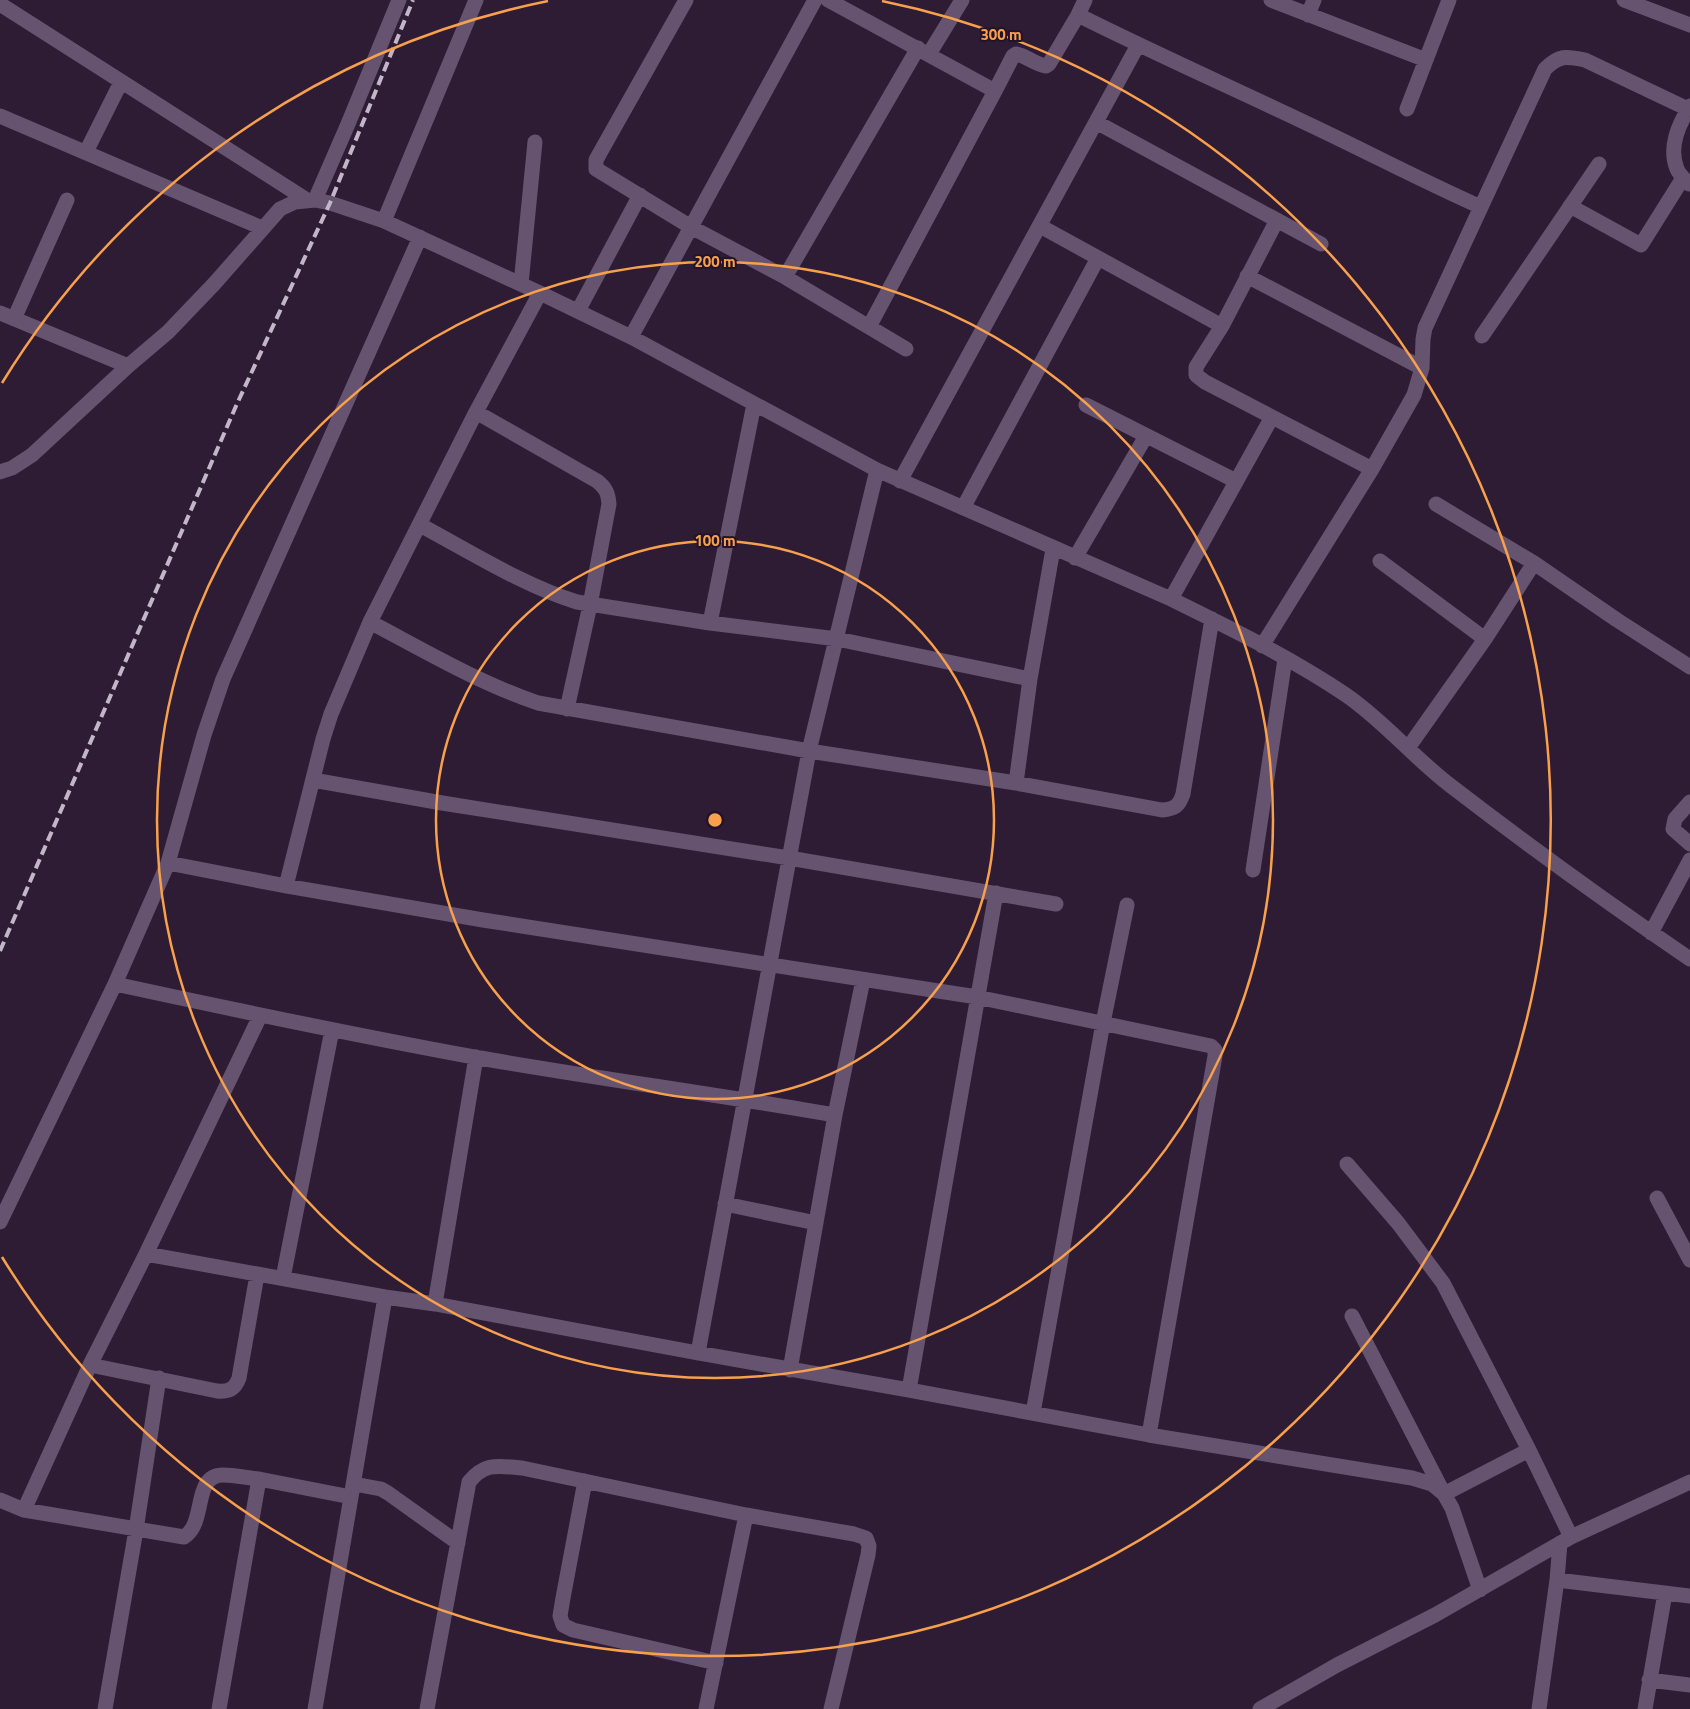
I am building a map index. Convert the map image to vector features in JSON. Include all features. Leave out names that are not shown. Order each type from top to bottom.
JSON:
[{"type":"street","points":[[311,200],[348,124],[400,0]]},
{"type":"street","points":[[384,220],[476,0]]},
{"type":"street","points":[[686,0],[596,160],[596,169],[691,227],[785,277],[906,349]]},
{"type":"street","points":[[631,337],[815,0]]},
{"type":"street","points":[[828,0],[995,91]]},
{"type":"street","points":[[785,277],[924,51],[962,0]]},
{"type":"street","points":[[869,327],[1013,56],[1016,54],[1024,56],[1042,66],[1049,64],[1085,0]]},
{"type":"street","points":[[1271,0],[1426,60]]},
{"type":"street","points":[[1308,15],[1314,0]]},
{"type":"street","points":[[1407,109],[1449,0]]},
{"type":"street","points":[[1624,0],[1690,25]]},
{"type":"street","points":[[0,4],[311,200]]},
{"type":"street","points":[[1078,15],[1481,207]]},
{"type":"street","points":[[900,481],[1138,45]]},
{"type":"street","points":[[1262,646],[1372,469],[1414,395],[1422,368],[1422,339],[1425,328],[1545,69],[1554,60],[1568,56],[1584,60],[1689,107],[1677,132],[1673,151],[1677,170],[1687,182],[1641,245],[1570,206]]},
{"type":"street","points":[[86,152],[122,82]]},
{"type":"street","points":[[0,116],[262,228]]},
{"type":"street","points":[[1096,122],[1321,244]]},
{"type":"street","points":[[522,284],[535,142]]},
{"type":"street","points":[[1482,336],[1600,164]]},
{"type":"street","points":[[578,311],[640,195]]},
{"type":"street","points":[[14,319],[67,200]]},
{"type":"street","points":[[0,472],[12,468],[32,455],[128,366],[168,332],[193,307],[280,209],[295,202],[311,200],[330,203],[384,220],[522,284],[631,337],[877,470],[1170,599],[1212,619],[1310,672],[1348,696],[1450,785],[1584,886],[1690,959]]},
{"type":"street","points":[[1277,220],[1222,326],[1196,366],[1196,375],[1205,382],[1372,469]]},
{"type":"street","points":[[1040,226],[1222,326]]},
{"type":"street","points":[[0,1222],[115,984],[168,864],[204,735],[222,679],[420,237]]},
{"type":"street","points":[[963,508],[1098,258]]},
{"type":"street","points":[[1247,276],[1422,368]]},
{"type":"street","points":[[286,886],[323,739],[331,714],[370,622],[476,412],[540,293]]},
{"type":"street","points":[[0,313],[128,366]]},
{"type":"street","points":[[710,623],[754,404]]},
{"type":"street","points":[[1086,405],[1236,481]]},
{"type":"street","points":[[476,412],[605,486],[608,492],[609,504],[590,605],[567,709]]},
{"type":"street","points":[[1170,599],[1272,417]]},
{"type":"street","points":[[1075,558],[1146,436]]},
{"type":"street","points":[[698,1354],[809,751],[877,470]]},
{"type":"street","points":[[1436,504],[1534,563],[1690,667]]},
{"type":"street","points":[[420,525],[542,590],[556,596],[590,605],[837,639],[1030,679]]},
{"type":"street","points":[[1016,783],[1030,679],[1053,549]]},
{"type":"street","points":[[1380,561],[1486,639]]},
{"type":"street","points":[[1408,748],[1486,639],[1534,563]]},
{"type":"street","points":[[370,622],[483,682],[538,703],[809,751],[1016,783],[1162,810],[1173,809],[1180,804],[1212,619]]},
{"type":"street","points":[[1253,870],[1285,659]]},
{"type":"street","points":[[313,780],[442,804],[789,858],[1056,904]]},
{"type":"street","points":[[1690,802],[1675,820],[1674,829],[1690,844]]},
{"type":"street","points":[[1651,932],[1690,860]]},
{"type":"street","points":[[168,864],[483,920],[977,997],[1204,1043],[1211,1046],[1215,1050],[1215,1056],[1149,1435]]},
{"type":"street","points":[[910,1390],[996,893]]},
{"type":"street","points":[[1034,1413],[1103,1023],[1127,905]]},
{"type":"street","points":[[790,1370],[835,1115],[863,980]]},
{"type":"street","points":[[115,984],[260,1016],[476,1057],[835,1115]]},
{"type":"street","points":[[24,1510],[90,1365],[146,1254],[260,1016]]},
{"type":"street","points":[[283,1278],[332,1030]]},
{"type":"street","points":[[435,1304],[476,1057]]},
{"type":"street","points":[[1347,1164],[1404,1231],[1442,1283],[1530,1450],[1565,1540],[1557,1580],[1539,1709]]},
{"type":"street","points":[[1657,1198],[1690,1260]]},
{"type":"street","points":[[725,1204],[816,1223]]},
{"type":"street","points":[[146,1254],[257,1275],[435,1304],[698,1354],[910,1390],[1149,1435],[1412,1478],[1432,1484],[1444,1494]]},
{"type":"street","points":[[90,1365],[228,1392],[236,1387],[239,1378],[257,1275]]},
{"type":"street","points":[[315,1709],[386,1296]]},
{"type":"street","points":[[1352,1316],[1452,1508],[1480,1590]]},
{"type":"street","points":[[105,1709],[136,1530],[159,1378]]},
{"type":"street","points":[[1444,1494],[1530,1450]]},
{"type":"street","points":[[427,1709],[469,1482],[478,1470],[497,1466],[522,1468],[746,1515],[854,1534],[866,1538],[869,1546],[868,1554],[831,1709]]},
{"type":"street","points":[[0,1500],[24,1510],[184,1537],[190,1533],[195,1524],[207,1482],[213,1476],[223,1475],[353,1491],[381,1489],[458,1543]]},
{"type":"street","points":[[219,1709],[259,1480]]},
{"type":"street","points":[[585,1481],[560,1616],[563,1625],[573,1630],[716,1663]]},
{"type":"street","points":[[1260,1709],[1435,1615],[1565,1540],[1690,1482]]},
{"type":"street","points":[[706,1709],[746,1515]]},
{"type":"street","points":[[1557,1580],[1690,1596]]},
{"type":"street","points":[[1645,1709],[1665,1593]]},
{"type":"street","points":[[1650,1680],[1690,1686]]},
{"type":"railway","points":[[0,951],[236,406],[330,203],[413,0]]}]
